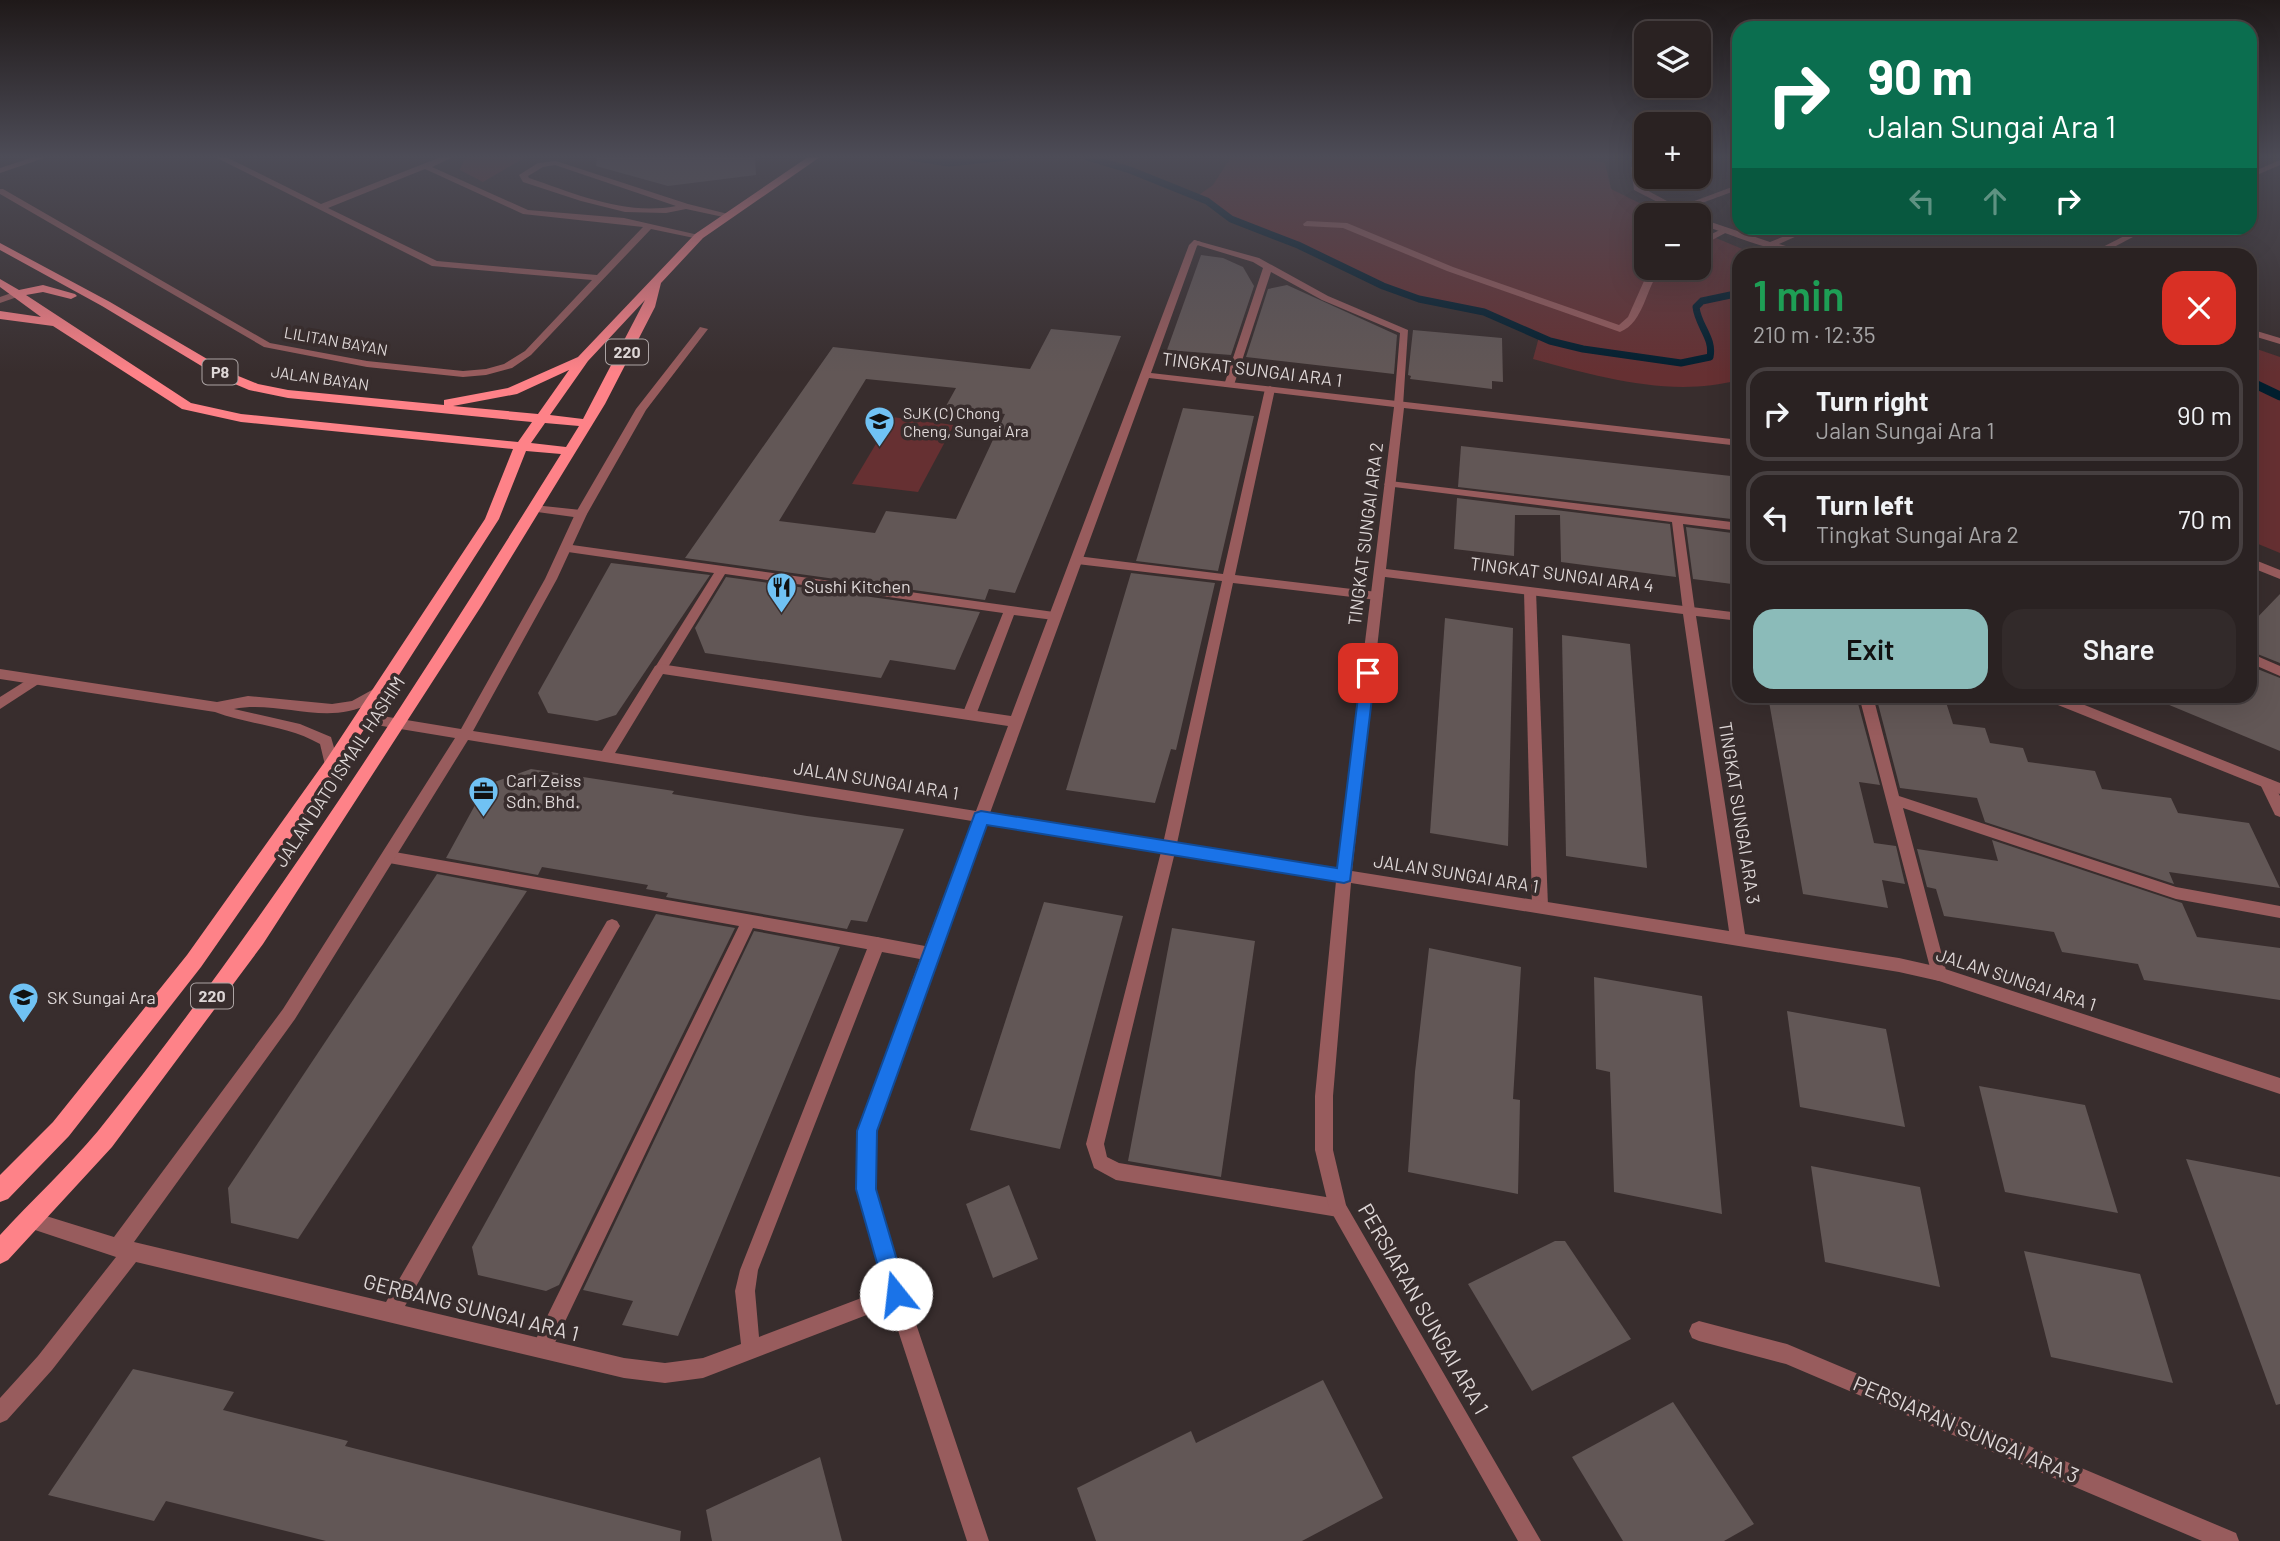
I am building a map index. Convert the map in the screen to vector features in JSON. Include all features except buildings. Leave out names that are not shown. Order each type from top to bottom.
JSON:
[{"type":"main road","name":"JALAN DATO ISMAIL HASHIM","points":[[0,1191],[61,1129],[194,961],[332,765],[492,519],[522,447],[584,358],[699,236],[709,229]]},
{"type":"main road","points":[[3,247],[36,279],[31,287],[17,294]]},
{"type":"main road","name":"JALAN BAYAN","points":[[3,247],[227,376],[254,387],[288,394],[587,423]]},
{"type":"main road","name":"JALAN DATO ISMAIL HASHIM","points":[[0,1252],[104,1140],[256,938],[399,722],[587,423],[620,368],[649,307],[659,278]]},
{"type":"main road","name":"P8","points":[[0,282],[56,322],[187,406],[241,418],[569,451]]},
{"type":"main road","points":[[17,294],[34,289],[51,289],[106,304]]},
{"type":"main road","points":[[0,315],[56,322]]},
{"type":"main road","points":[[403,406],[459,402],[499,394],[532,384],[584,358]]},
{"type":"street","name":"LILITAN BAYAN","points":[[66,229],[267,345],[367,364],[463,374],[508,366],[528,353],[646,229]]},
{"type":"street","points":[[365,229],[435,264],[599,278]]},
{"type":"street","points":[[664,229],[699,236]]},
{"type":"street","points":[[1353,229],[1450,269],[1620,328],[1630,323],[1646,280]]},
{"type":"street","points":[[1724,229],[1732,232]]},
{"type":"street","points":[[1711,238],[1727,230]]},
{"type":"street","points":[[1741,235],[1783,248]]},
{"type":"street","points":[[1770,245],[1794,235]]},
{"type":"street","points":[[2105,248],[2132,235]]},
{"type":"street","points":[[1145,375],[1193,245],[1197,243],[1268,266],[1229,385]]},
{"type":"street","name":"TINGKAT SUNGAI ARA 2","points":[[1268,266],[1325,298],[1405,332],[1344,876]]},
{"type":"street","points":[[0,300],[17,294]]},
{"type":"street","points":[[0,1413],[45,1363],[289,1014],[465,733],[551,579],[581,514],[641,409],[703,329]]},
{"type":"street","points":[[2257,334],[2280,341]]},
{"type":"street","name":"TINGKAT SUNGAI ARA 1","points":[[978,1541],[896,1294],[866,1189],[867,1131],[1145,375],[1732,442]]},
{"type":"street","points":[[1270,389],[1168,848],[1095,1143],[1100,1162],[1116,1171],[1338,1208]]},
{"type":"street","points":[[1390,484],[1732,526]]},
{"type":"street","points":[[534,509],[581,514]]},
{"type":"street","name":"TINGKAT SUNGAI ARA 3","points":[[1677,520],[1738,939]]},
{"type":"street","points":[[565,548],[1055,616]]},
{"type":"street","points":[[1077,560],[1377,596]]},
{"type":"street","points":[[2257,565],[2280,575]]},
{"type":"street","points":[[606,756],[722,570]]},
{"type":"street","name":"TINGKAT SUNGAI ARA 4","points":[[1380,572],[1732,616]]},
{"type":"street","points":[[1530,591],[1540,906]]},
{"type":"street","points":[[969,715],[1010,610]]},
{"type":"street","points":[[2257,660],[2280,671]]},
{"type":"street","points":[[660,669],[1016,722]]},
{"type":"street","points":[[0,674],[217,707],[233,715],[310,730],[326,741],[332,765]]},
{"type":"street","points":[[0,704],[35,680]]},
{"type":"street","points":[[217,707],[248,701],[332,709],[355,705],[383,689]]},
{"type":"street","points":[[1868,703],[1939,974]]},
{"type":"street","points":[[2066,703],[2273,786],[2280,811]]},
{"type":"street","name":"JALAN SUNGAI ARA 1","points":[[364,718],[1899,965],[1939,974],[2280,1086]]},
{"type":"street","points":[[1893,799],[2176,893],[2280,912]]},
{"type":"street","points":[[389,857],[930,954]]},
{"type":"street","name":"PERSIARAN SUNGAI ARA 1","points":[[1344,876],[1325,1096],[1324,1150],[1338,1208],[1530,1541]]},
{"type":"street","points":[[542,1348],[749,921]]},
{"type":"street","points":[[391,1312],[612,926]]},
{"type":"street","points":[[751,1349],[745,1291],[749,1270],[877,944]]},
{"type":"street","name":"GERBANG SUNGAI ARA 1","points":[[30,1220],[125,1249],[624,1368],[665,1373],[703,1368],[896,1294]]},
{"type":"street","name":"PERSIARAN SUNGAI ARA 3","points":[[1699,1331],[1787,1354],[2228,1541]]},
{"type":"shaded area","points":[[1257,229],[1634,229],[1634,280],[1711,280],[1711,236],[1740,248],[1732,248],[1732,381],[1687,387],[1661,386],[1609,378],[1533,359],[1539,337],[1498,316],[1472,307],[1419,299],[1383,286],[1298,245]]},
{"type":"shaded area","points":[[2257,349],[2280,357],[2280,553],[2257,543]]},
{"type":"shaded area","points":[[892,417],[954,425],[918,492],[852,484]]},
{"type":"waterway","points":[[1257,229],[1298,245],[1383,286],[1419,299],[1484,312],[1550,341],[1583,349],[1681,363],[1710,357],[1710,344],[1696,307],[1702,301],[1732,295]]},
{"type":"waterway","points":[[2257,385],[2261,387]]},
{"type":"waterway","points":[[2257,385],[2280,396]]},
{"type":"place","name":"SJK (C) Chong Cheng, Sungai Ara","points":[[880,449]]},
{"type":"place","name":"Sushi Kitchen","points":[[781,614]]},
{"type":"place","name":"Carl Zeiss Sdn. Bhd.","points":[[483,818]]},
{"type":"place","name":"SK Sungai Ara","points":[[24,1025]]},
{"type":"route","points":[[896,1294],[866,1189],[867,1131],[981,818],[1344,876],[1368,673]]}]
